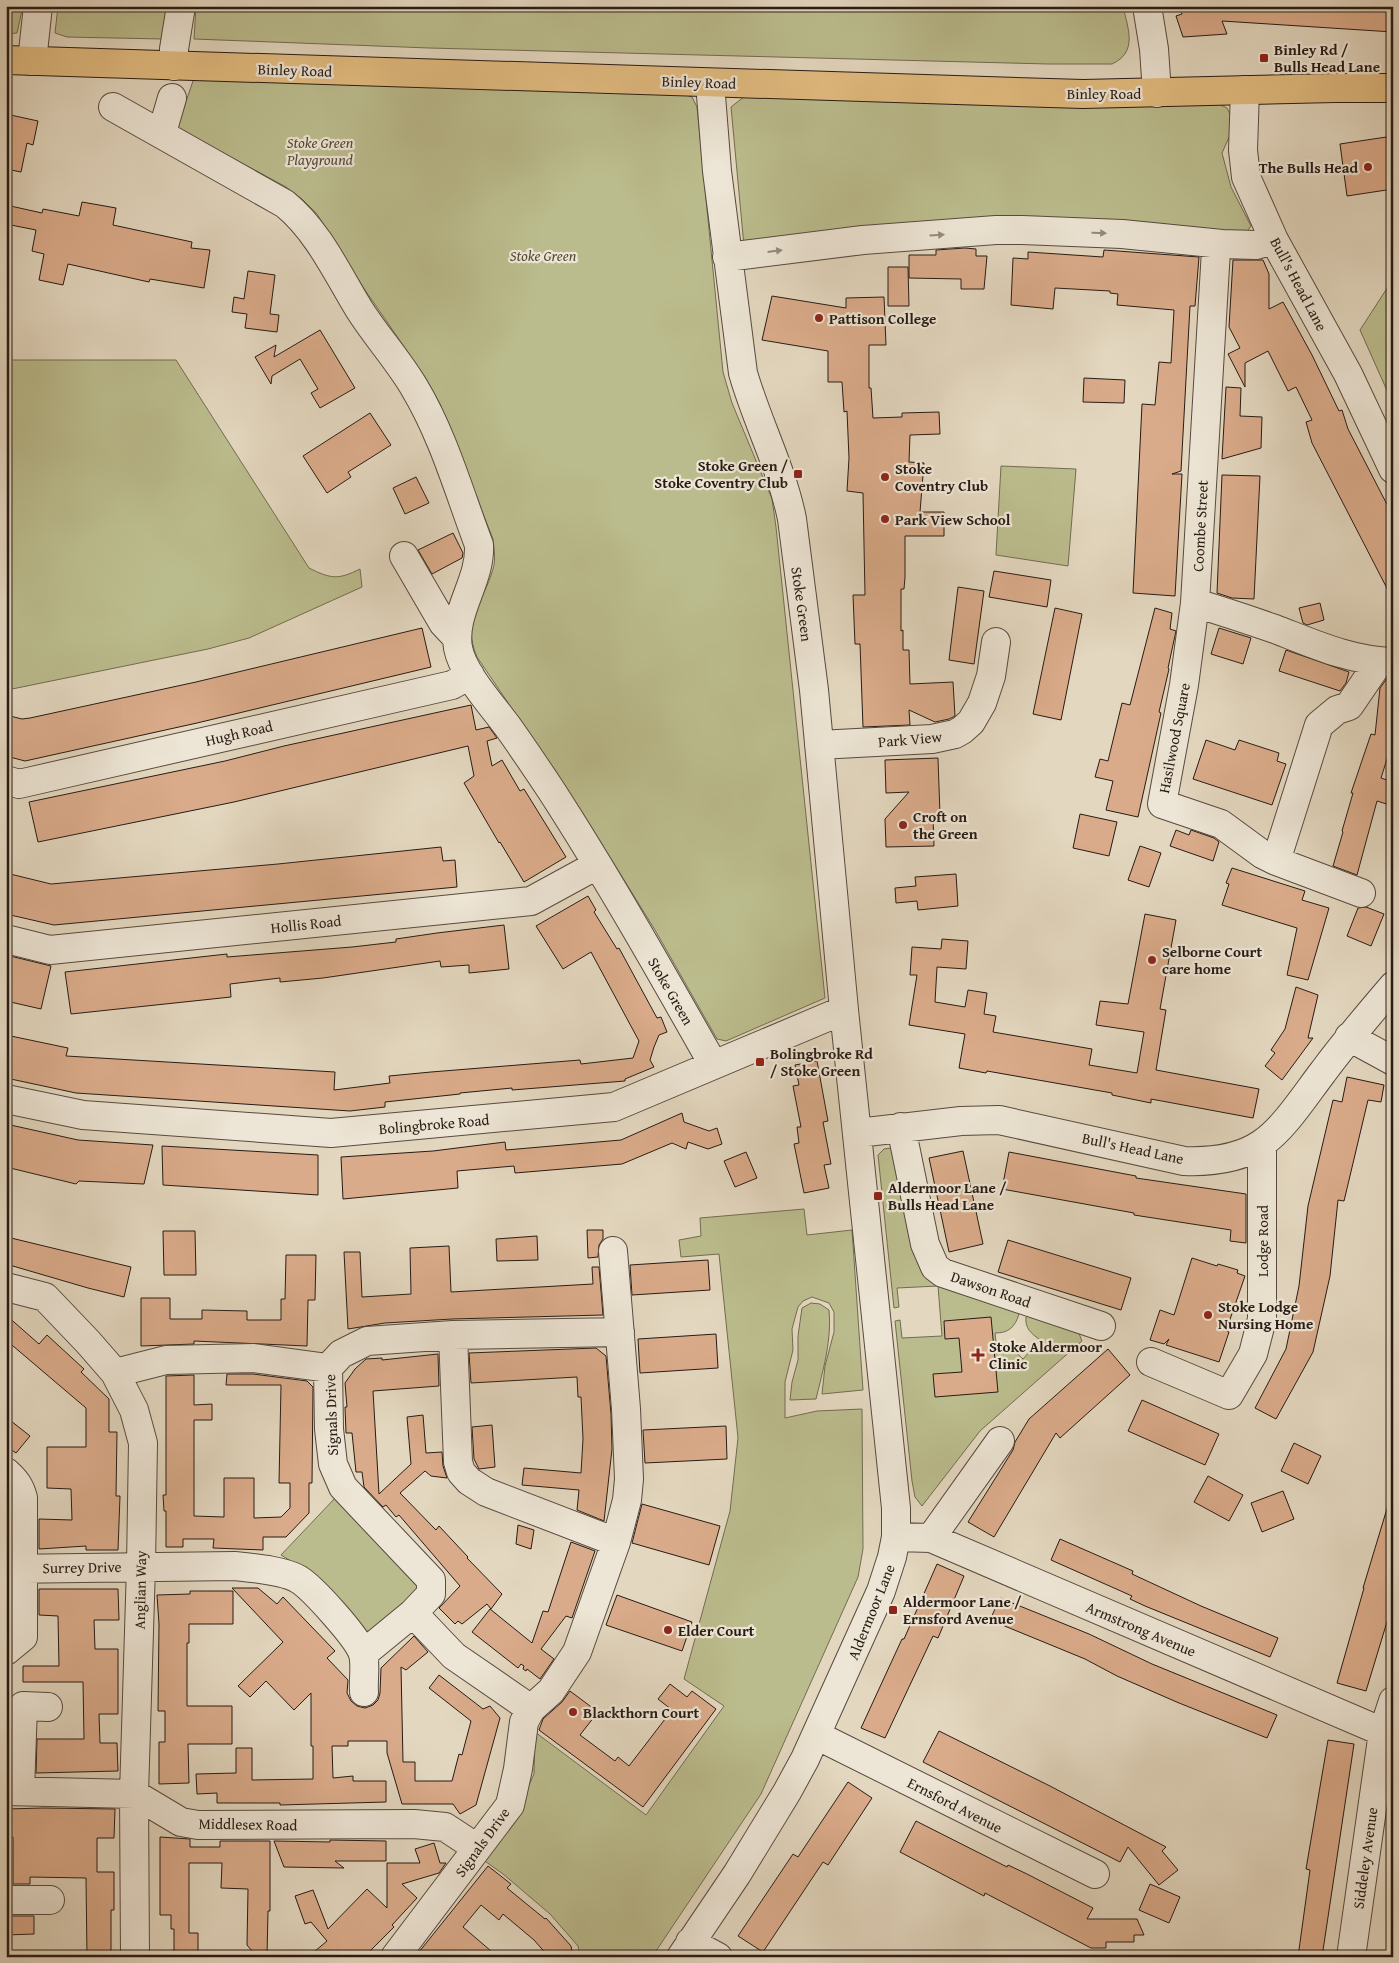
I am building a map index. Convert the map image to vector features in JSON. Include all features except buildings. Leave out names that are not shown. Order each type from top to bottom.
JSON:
[{"type":"main road","name":"Binley Road","points":[[19,61],[1082,94],[1393,88]]},
{"type":"street","points":[[19,61],[38,6]]},
{"type":"street","points":[[174,66],[174,48],[181,6]]},
{"type":"street","points":[[1146,6],[1154,49],[1157,93]]},
{"type":"street","name":"Stoke Green","points":[[710,82],[717,171],[743,373],[751,401],[787,496],[792,519],[814,690],[844,1010],[858,1133]]},
{"type":"street","name":"Bull's Head Lane","points":[[1245,90],[1243,150],[1245,171],[1253,194],[1274,240],[1348,374],[1393,468]]},
{"type":"street","points":[[160,132],[172,98]]},
{"type":"street","name":"Stoke Green","points":[[114,107],[285,204],[298,215],[312,230],[362,314],[413,386],[432,420],[479,545],[480,558],[459,621],[457,638],[461,659],[470,675],[515,738],[597,865],[625,910],[713,1064]]},
{"type":"street","points":[[727,257],[863,240],[1005,230],[1122,234],[1222,244],[1256,245],[1274,240]]},
{"type":"street","name":"Coombe Street","points":[[1195,603],[1216,250],[1222,244]]},
{"type":"street","name":"Stoke Green","points":[[404,556],[443,623],[457,638]]},
{"type":"street","points":[[1195,603],[1258,623],[1344,655],[1386,662]]},
{"type":"street","name":"Hasilwood Square","points":[[1195,603],[1184,685],[1162,804],[1221,824],[1262,854],[1276,861],[1361,893]]},
{"type":"street","name":"Park View","points":[[819,744],[932,739],[955,734],[962,730],[971,722],[982,703],[991,676],[996,642]]},
{"type":"street","points":[[1276,861],[1319,725],[1337,710],[1349,706],[1386,662]]},
{"type":"street","name":"Hugh Road","points":[[6,780],[19,784],[452,685],[470,675]]},
{"type":"street","name":"Hollis Road","points":[[6,939],[50,950],[531,901],[597,865]]},
{"type":"street","name":"Bull's Head Lane","points":[[858,1133],[979,1119],[999,1120],[1184,1160],[1202,1162],[1239,1155],[1262,1144],[1286,1121],[1349,1037],[1393,986]]},
{"type":"street","name":"Bolingbroke Road","points":[[6,1099],[83,1115],[331,1133],[614,1107],[844,1010]]},
{"type":"street","points":[[1349,1037],[1393,1061]]},
{"type":"street","name":"Dawson Road","points":[[901,1128],[925,1244],[935,1267],[943,1273],[1101,1326]]},
{"type":"street","name":"Aldermoor Lane","points":[[685,1949],[737,1874],[787,1792],[848,1668],[881,1591],[892,1557],[896,1538],[895,1498],[858,1133]]},
{"type":"street","name":"Lodge Road","points":[[1150,1362],[1229,1396],[1253,1354],[1262,1319],[1262,1144]]},
{"type":"street","name":"Signals Drive","points":[[395,1957],[510,1805],[518,1769],[524,1722],[531,1709],[551,1692],[577,1652],[616,1542],[627,1500],[629,1482],[626,1409],[613,1251]]},
{"type":"street","name":"Anglian Way","points":[[6,1287],[45,1297],[115,1373],[134,1410],[143,1443],[134,1794],[135,1957]]},
{"type":"street","name":"Signals Drive","points":[[362,1654],[413,1613],[431,1594],[431,1580],[343,1487],[333,1464],[329,1429],[328,1368],[341,1354],[367,1341],[454,1335],[620,1332]]},
{"type":"street","points":[[454,1335],[457,1449],[461,1472],[469,1481],[486,1492],[616,1542]]},
{"type":"street","points":[[115,1373],[166,1360],[254,1358],[328,1368]]},
{"type":"street","points":[[931,1538],[1000,1441]]},
{"type":"street","points":[[6,1472],[17,1483],[23,1498],[15,1568]]},
{"type":"street","name":"Armstrong Avenue","points":[[896,1538],[931,1538],[1388,1733]]},
{"type":"street","points":[[141,1566],[234,1566],[265,1569],[298,1579],[331,1610],[351,1634],[362,1654],[364,1692]]},
{"type":"street","name":"Surrey Drive","points":[[6,1651],[23,1637],[15,1568],[141,1566]]},
{"type":"street","points":[[413,1613],[454,1656],[531,1709]]},
{"type":"street","name":"Siddeley Avenue","points":[[1351,1957],[1393,1701]]},
{"type":"street","name":"Middlesex Road","points":[[48,1707],[23,1706],[13,1791],[134,1794],[181,1822],[198,1825],[414,1824],[445,1827],[477,1848]]},
{"type":"street","name":"Ernsford Avenue","points":[[816,1735],[1095,1874]]},
{"type":"street","points":[[6,1900],[50,1900]]},
{"type":"street","points":[[685,1949],[718,1957]]},
{"type":"green space","points":[[6,6],[23,6],[17,33],[6,34]]},
{"type":"green space","points":[[58,6],[172,6],[163,39],[67,37],[55,33]]},
{"type":"green space","points":[[196,6],[1123,6],[1129,39],[1125,53],[1112,64],[429,48],[194,39]]},
{"type":"green space","name":"Stoke Green","points":[[195,75],[680,93],[692,97],[697,107],[723,372],[732,403],[772,499],[825,998],[726,1041],[717,1039],[655,930],[582,812],[477,657],[471,632],[472,622],[493,569],[495,558],[493,539],[440,404],[425,377],[365,290],[317,214],[286,187],[177,128]]},
{"type":"green space","points":[[745,96],[1217,103],[1227,108],[1232,118],[1234,126],[1222,153],[1231,187],[1251,226],[1244,235],[744,246],[731,107]]},
{"type":"green space","points":[[1393,279],[1393,404],[1360,330]]},
{"type":"green space","points":[[6,360],[176,360],[309,568],[334,577],[346,575],[360,569],[362,587],[249,638],[208,649],[12,689],[6,687]]},
{"type":"green space","points":[[1001,466],[1076,469],[1068,566],[996,555]]},
{"type":"green space","points":[[891,1148],[921,1264],[1016,1307],[1019,1314],[1016,1322],[1008,1330],[995,1333],[996,1342],[1012,1349],[1023,1359],[1040,1340],[1031,1333],[1026,1325],[1026,1317],[1032,1312],[1078,1331],[1082,1341],[980,1431],[922,1506],[915,1497],[912,1481],[895,1321],[900,1320],[902,1338],[942,1336],[938,1286],[897,1288],[899,1307],[894,1308],[878,1155],[884,1149]]},
{"type":"green space","points":[[804,1209],[807,1235],[852,1230],[863,1390],[822,1394],[825,1366],[834,1332],[834,1312],[829,1303],[812,1297],[803,1301],[798,1307],[792,1329],[793,1350],[785,1382],[785,1418],[817,1411],[862,1409],[863,1549],[858,1577],[761,1794],[652,1957],[580,1957],[578,1946],[550,1914],[503,1874],[482,1859],[524,1796],[534,1774],[535,1732],[646,1815],[724,1706],[684,1679],[730,1511],[738,1438],[719,1254],[681,1257],[679,1240],[701,1236],[700,1218]]},
{"type":"green space","points":[[811,1303],[820,1304],[829,1310],[828,1344],[824,1366],[816,1399],[790,1400],[792,1382],[798,1360],[798,1336],[802,1308]]},
{"type":"green space","points":[[337,1496],[421,1588],[371,1632],[358,1629],[299,1566],[281,1555]]},
{"type":"place","name":"Binley Rd / Bulls Head Lane","points":[[1264,58]]},
{"type":"place","name":"The Bulls Head","points":[[1368,167]]},
{"type":"place","name":"Pattison College","points":[[819,318]]},
{"type":"place","name":"Stoke Green / Stoke Coventry Club","points":[[798,474]]},
{"type":"place","name":"Stoke Coventry Club","points":[[885,477]]},
{"type":"place","name":"Park View School","points":[[885,519]]},
{"type":"place","name":"Croft on the Green","points":[[903,825]]},
{"type":"place","name":"Selborne Court care home","points":[[1152,960]]},
{"type":"place","name":"Bolingbroke Rd / Stoke Green","points":[[760,1062]]},
{"type":"place","name":"Aldermoor Lane / Bulls Head Lane","points":[[878,1196]]},
{"type":"place","name":"Stoke Lodge Nursing Home","points":[[1208,1315]]},
{"type":"place","name":"Stoke Aldermoor Clinic","points":[[978,1355]]},
{"type":"place","name":"Aldermoor Lane / Ernsford Avenue","points":[[893,1610]]},
{"type":"place","name":"Elder Court","points":[[668,1630]]},
{"type":"place","name":"Blackthorn Court","points":[[573,1712]]},
{"type":"park label","name":"Stoke Green Playground","points":[[320,150]]}]
